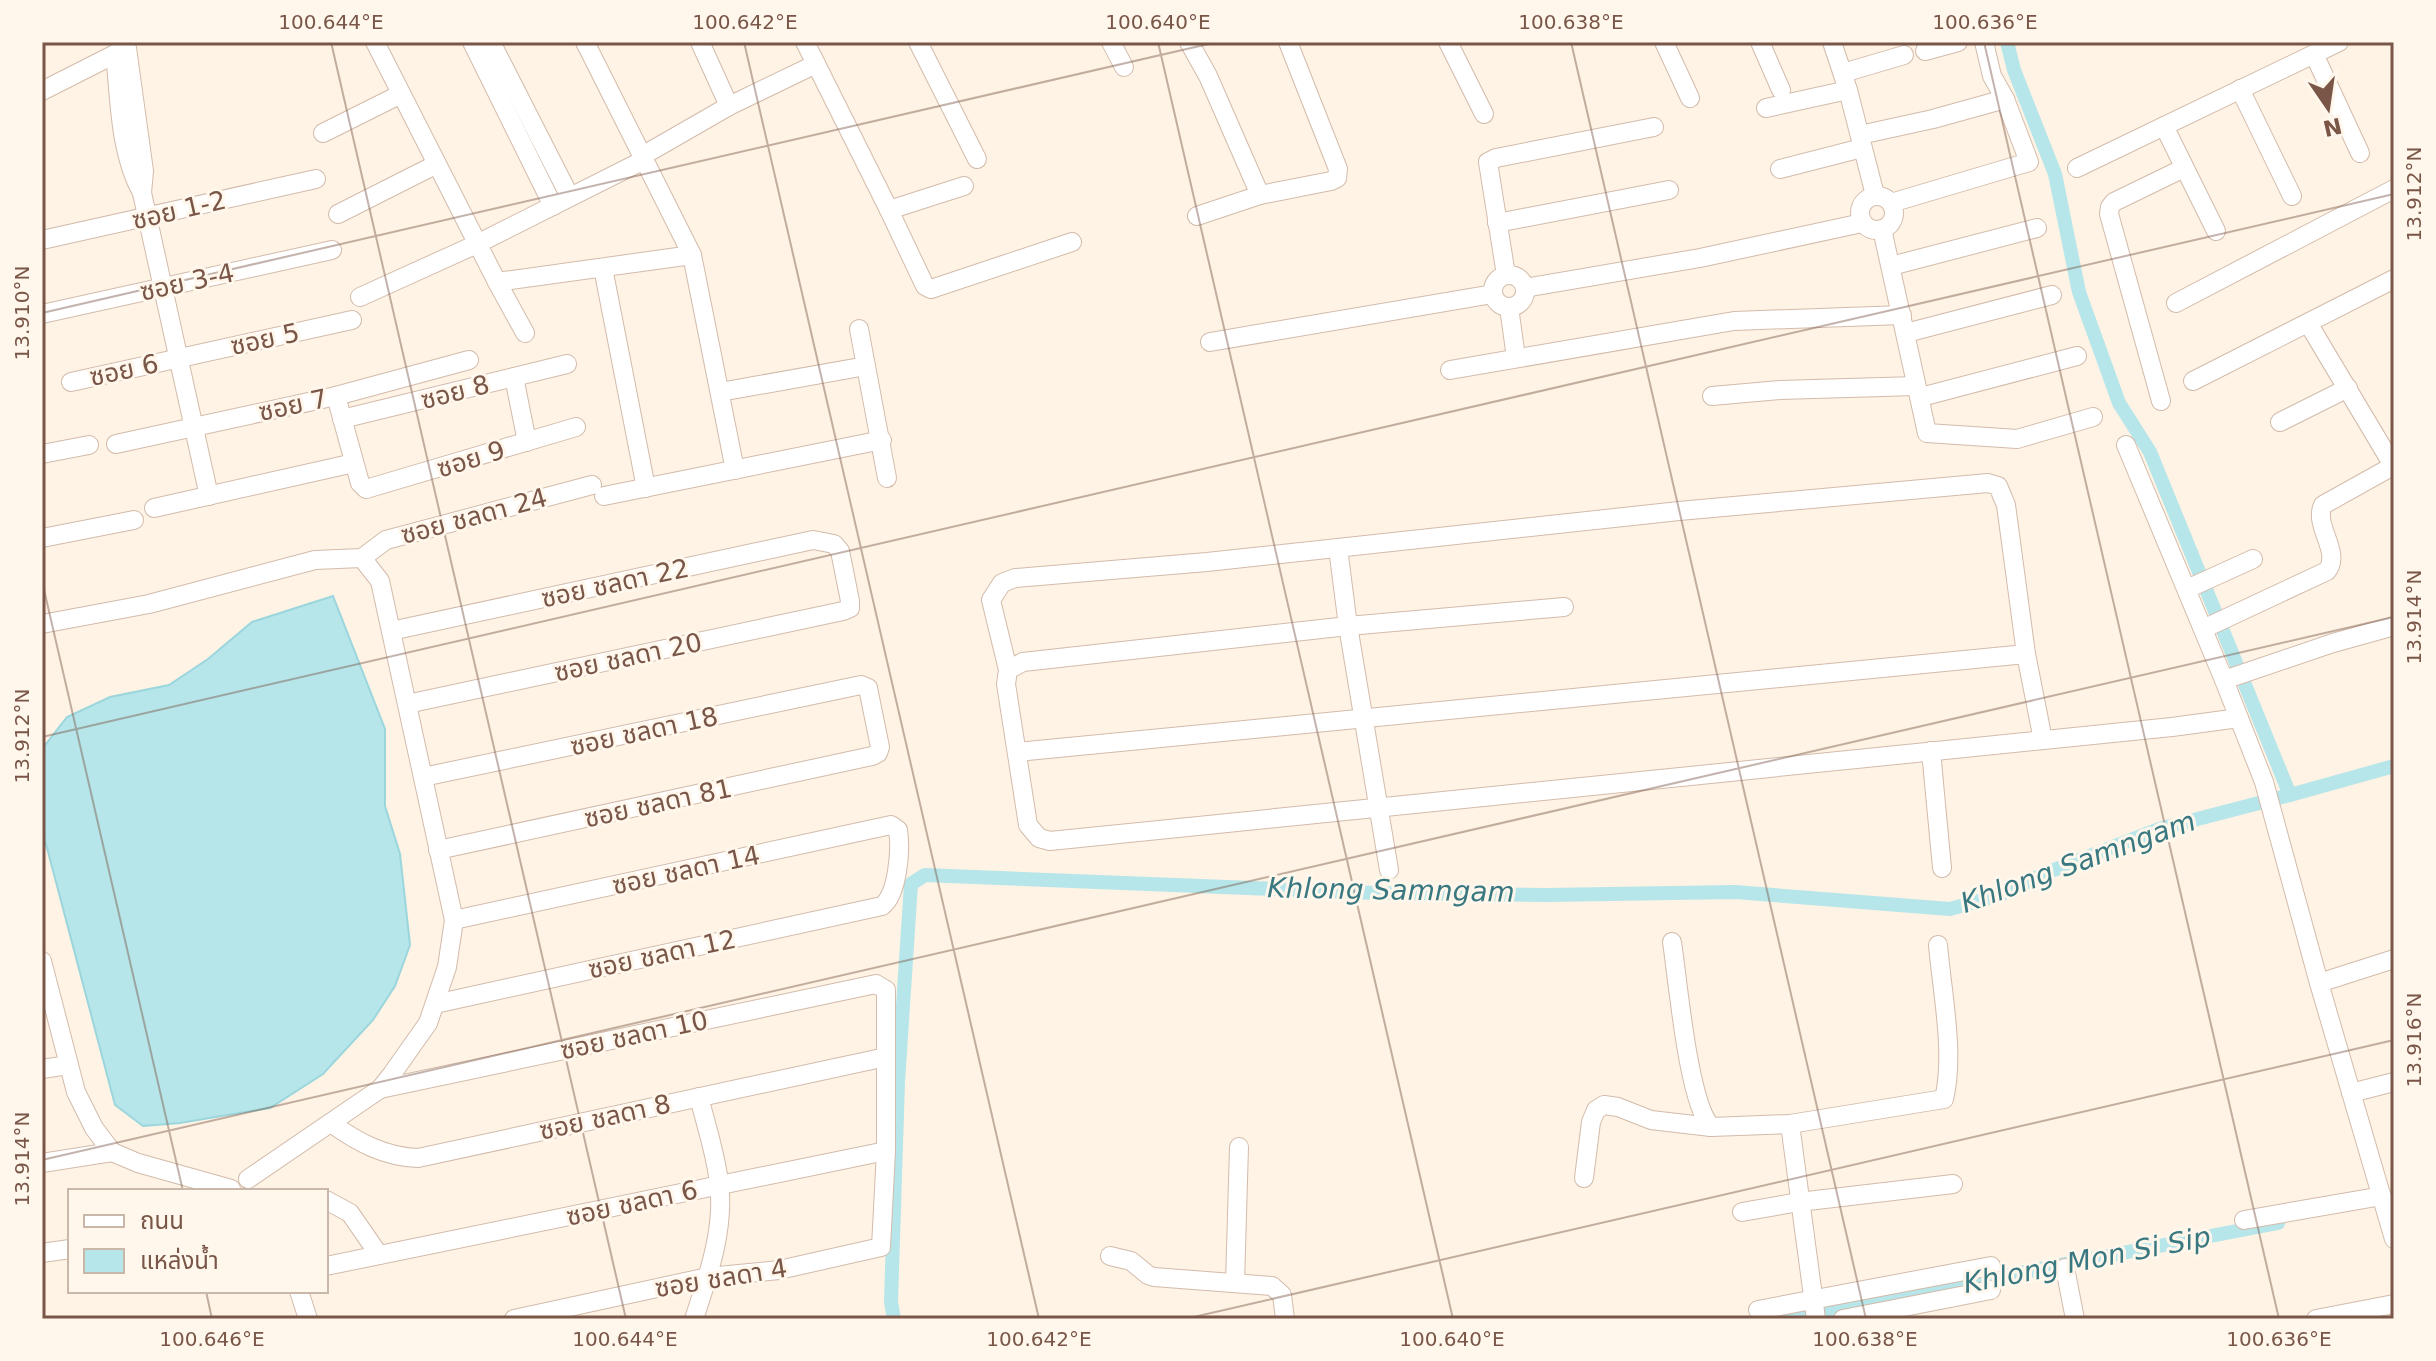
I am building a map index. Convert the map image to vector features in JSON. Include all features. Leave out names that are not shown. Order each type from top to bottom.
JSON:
[{"type":"street","points":[[375,42],[525,333]]},
{"type":"street","points":[[472,42],[490,53],[570,197]]},
{"type":"street","points":[[585,42],[692,255],[735,470]]},
{"type":"street","points":[[700,42],[729,106]]},
{"type":"street","points":[[805,42],[925,286],[931,289],[1072,242]]},
{"type":"street","points":[[918,42],[977,159]]},
{"type":"street","points":[[1111,42],[1124,67]]},
{"type":"street","points":[[1189,42],[1208,76],[1260,195]]},
{"type":"street","points":[[1197,216],[1260,195],[1337,178],[1338,169],[1288,42]]},
{"type":"street","points":[[1448,42],[1484,114]]},
{"type":"street","points":[[1664,42],[1690,98]]},
{"type":"street","points":[[1760,42],[1781,90]]},
{"type":"street","points":[[1832,42],[1846,81],[1861,142],[1883,199],[1894,211],[1892,220],[1882,229],[1869,229],[1862,223],[1859,214],[1867,198],[1883,199],[2029,162],[2005,99],[1992,76],[1984,42]]},
{"type":"street","points":[[1925,51],[1958,42]]},
{"type":"street","points":[[2077,168],[2339,42]]},
{"type":"street","points":[[42,91],[127,48],[123,130],[132,175],[142,193],[209,496]]},
{"type":"street","points":[[490,53],[553,206]]},
{"type":"street","points":[[2314,54],[2360,153]]},
{"type":"street","points":[[1766,108],[1846,81],[1904,55]]},
{"type":"street","points":[[360,297],[553,206],[643,158],[729,106],[816,64]]},
{"type":"street","points":[[2240,89],[2292,196]]},
{"type":"street","points":[[323,133],[401,94]]},
{"type":"street","points":[[1780,169],[2005,99]]},
{"type":"street","points":[[2164,126],[2216,231]]},
{"type":"street","points":[[1506,275],[1488,162],[1654,127]]},
{"type":"street","points":[[338,214],[437,164]]},
{"type":"street","points":[[2161,401],[2109,214],[2110,207],[2184,168]]},
{"type":"street","name":"ซอย 1-2","points":[[42,240],[316,179]]},
{"type":"street","points":[[889,210],[964,186]]},
{"type":"street","points":[[2176,303],[2394,189]]},
{"type":"street","points":[[1497,223],[1669,190]]},
{"type":"street","points":[[1525,288],[1700,258],[1862,223]]},
{"type":"street","points":[[1891,266],[2037,228]]},
{"type":"street","points":[[1882,229],[1927,433],[2017,439],[2093,417]]},
{"type":"street","name":"ซอย 3-4","points":[[42,314],[332,250]]},
{"type":"street","points":[[497,282],[692,255]]},
{"type":"street","points":[[603,268],[646,488]]},
{"type":"street","points":[[1506,275],[1516,276],[1525,288],[1519,303],[1509,307],[1498,303],[1493,294],[1494,284],[1506,275]]},
{"type":"street","points":[[2193,381],[2394,279]]},
{"type":"street","points":[[1210,342],[1493,294]]},
{"type":"street","points":[[1450,370],[1734,321],[1904,324],[2052,295]]},
{"type":"street","points":[[1509,307],[1516,358]]},
{"type":"street","name":"ซอย 5","points":[[177,358],[352,320]]},
{"type":"street","points":[[2206,628],[2327,571],[2332,560],[2320,516],[2323,505],[2394,467],[2308,323]]},
{"type":"street","points":[[859,329],[887,478]]},
{"type":"street","points":[[1712,396],[1780,390],[1918,391],[2077,356]]},
{"type":"street","name":"ซอย 6","points":[[71,382],[177,358]]},
{"type":"street","name":"ซอย 7","points":[[116,444],[336,396],[469,360]]},
{"type":"street","name":"ซอย 8","points":[[342,419],[567,364]]},
{"type":"street","points":[[720,392],[866,366]]},
{"type":"street","points":[[514,377],[527,442]]},
{"type":"street","points":[[2280,422],[2348,388]]},
{"type":"street","points":[[154,508],[354,463],[336,396]]},
{"type":"street","name":"ซอย 9","points":[[354,463],[360,483],[366,489],[576,427]]},
{"type":"street","name":"ซอย ชลดา 24","points":[[362,558],[386,540],[598,491],[646,488],[882,440]]},
{"type":"street","points":[[42,454],[89,445]]},
{"type":"street","points":[[2126,445],[2228,679],[2239,718],[2264,782],[2392,1232]]},
{"type":"street","points":[[2043,740],[2026,654],[2006,505],[1998,486],[1988,483],[1046,575],[1002,583],[991,600],[1008,670],[1006,684],[1028,825],[1039,838],[1050,841],[2043,740],[2239,718]]},
{"type":"street","points":[[42,538],[134,520]]},
{"type":"street","name":"ซอย ชลดา 22","points":[[391,631],[813,540],[838,546],[850,608]]},
{"type":"street","points":[[1338,548],[1389,870]]},
{"type":"street","points":[[42,624],[149,604],[315,560],[362,558],[380,581],[454,920],[447,967],[428,1023],[380,1089],[331,1123],[254,1185],[238,1181],[224,1189],[112,1152],[42,1163]]},
{"type":"street","points":[[2189,588],[2253,559]]},
{"type":"street","points":[[1008,670],[1023,662],[1348,626],[1564,607]]},
{"type":"street","name":"ซอย ชลดา 20","points":[[407,704],[850,608]]},
{"type":"street","points":[[2228,679],[2394,626]]},
{"type":"street","points":[[1017,752],[2026,654]]},
{"type":"street","name":"ซอย ชลดา 18","points":[[423,777],[866,685],[880,747],[878,753]]},
{"type":"street","points":[[1931,751],[1942,868]]},
{"type":"street","name":"ซอย ชลดา 81","points":[[438,850],[878,753]]},
{"type":"street","name":"ซอย ชลดา 14","points":[[454,920],[891,825],[898,830],[899,848],[893,894],[889,901]]},
{"type":"street","name":"ซอย ชลดา 12","points":[[435,1004],[882,906],[889,901]]},
{"type":"street","points":[[1672,942],[1688,1055],[1704,1119],[1711,1127]]},
{"type":"street","points":[[1584,1178],[1591,1122],[1596,1110],[1604,1105],[1651,1120],[1711,1127],[1790,1124],[1944,1099],[1948,1085],[1947,1049],[1938,945]]},
{"type":"street","points":[[2319,983],[2394,959]]},
{"type":"street","points":[[42,961],[68,1065],[84,1112],[112,1152]]},
{"type":"street","name":"ซอย ชลดา 10","points":[[380,1089],[876,984],[886,990],[886,1057]]},
{"type":"street","points":[[886,1057],[886,1151]]},
{"type":"street","name":"ซอย ชลดา 8","points":[[331,1123],[367,1146],[399,1157],[418,1158],[886,1057]]},
{"type":"street","points":[[42,1069],[68,1065]]},
{"type":"street","points":[[2351,1093],[2394,1082]]},
{"type":"street","points":[[694,1319],[717,1240],[720,1184],[699,1097]]},
{"type":"street","points":[[1790,1124],[1814,1309]]},
{"type":"street","points":[[1235,1283],[1239,1147]]},
{"type":"street","name":"ซอย ชลดา 6","points":[[328,1266],[886,1151]]},
{"type":"street","name":"ซอย ชลดา 4","points":[[514,1319],[708,1277],[779,1270],[881,1247],[886,1151]]},
{"type":"street","points":[[1742,1212],[1799,1202],[1953,1184]]},
{"type":"street","points":[[2244,1220],[2382,1199]]},
{"type":"street","points":[[328,1201],[350,1213],[379,1255]]},
{"type":"street","points":[[42,1253],[68,1249]]},
{"type":"street","points":[[1110,1256],[1131,1261],[1148,1275],[1272,1286],[1282,1295],[1285,1319]]},
{"type":"street","points":[[1758,1310],[1814,1309],[1991,1266]]},
{"type":"street","points":[[2065,1268],[2074,1319]]},
{"type":"street","points":[[1843,1319],[1991,1290]]},
{"type":"street","points":[[300,1293],[308,1319]]},
{"type":"street","points":[[2316,1319],[2394,1304]]},
{"type":"water","points":[[333,596],[385,729],[385,806],[400,854],[410,945],[395,986],[373,1020],[323,1074],[270,1108],[143,1126],[115,1105],[42,829],[42,749],[67,717],[110,697],[169,685],[208,659],[252,622]]},
{"type":"waterway","name":"Khlong Samngam","points":[[2007,42],[2014,70],[2055,174],[2079,292],[2119,403],[2150,452],[2290,795],[2394,766]]},
{"type":"waterway","name":"Khlong Samngam","points":[[894,1319],[891,1302],[898,1082],[911,884],[925,875],[1375,893],[1547,895],[1735,892],[1950,909],[2000,895],[2046,873],[2159,829],[2290,795]]},
{"type":"waterway","name":"Khlong Mon Si Sip","points":[[1780,1319],[2278,1223]]}]
